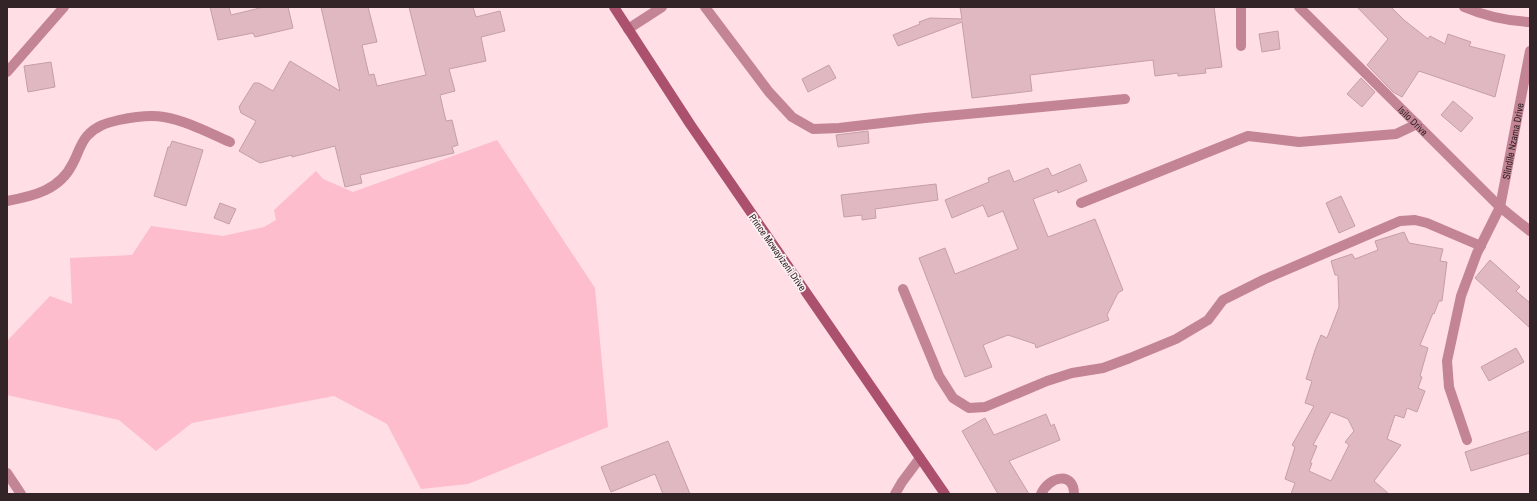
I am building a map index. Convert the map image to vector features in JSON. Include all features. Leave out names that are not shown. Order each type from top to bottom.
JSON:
[{"type":"street","points":[[7,72],[64,7]]},
{"type":"street","name":"Prince Mcwayizeni Drive","points":[[614,7],[703,143],[945,494]]},
{"type":"street","points":[[628,30],[662,7]]},
{"type":"street","points":[[1241,7],[1241,46]]},
{"type":"street","name":"Isilo Drive","points":[[1299,7],[1500,206],[1530,231]]},
{"type":"street","points":[[1464,7],[1482,14],[1515,22],[1530,22]]},
{"type":"street","points":[[711,9],[769,92],[792,117],[813,129],[839,128],[924,118],[1125,99]]},
{"type":"street","name":"Slindile Nzama Drive","points":[[1467,440],[1448,387],[1448,361],[1461,296],[1481,246],[1500,206],[1530,51]]},
{"type":"street","points":[[7,200],[27,197],[55,186],[65,177],[87,136],[98,126],[106,123],[145,116],[164,116],[186,123],[230,142]]},
{"type":"street","points":[[1081,203],[1248,136],[1299,142],[1396,134],[1417,124]]},
{"type":"street","points":[[903,289],[938,376],[953,398],[969,408],[985,406],[1047,381],[1072,373],[1103,368],[1176,339],[1208,320],[1223,300],[1265,279],[1400,221],[1415,220],[1427,223],[1481,246]]},
{"type":"street","points":[[895,494],[920,458]]},
{"type":"street","points":[[7,473],[20,493]]},
{"type":"street","points":[[1041,494],[1049,483],[1062,479],[1072,484],[1074,494]]},
{"type":"shaded area","points":[[497,140],[595,288],[608,427],[468,484],[421,489],[387,424],[334,396],[192,423],[156,451],[119,420],[7,395],[7,341],[50,296],[72,304],[70,258],[132,255],[151,226],[223,236],[264,227],[276,220],[274,210],[316,171],[323,179],[353,192]]},
{"type":"building","points":[[210,7],[229,7],[231,15],[264,7],[288,7],[293,28],[255,37],[253,33],[218,40]]},
{"type":"building","points":[[321,7],[368,7],[377,42],[362,45],[369,75],[374,74],[377,86],[426,75],[409,7],[473,7],[476,17],[500,11],[505,31],[481,37],[486,61],[449,69],[455,91],[440,95],[446,121],[452,120],[458,145],[452,147],[454,153],[360,175],[362,183],[345,187],[335,146],[292,157],[292,155],[260,163],[239,151],[256,121],[241,113],[239,107],[254,83],[259,83],[273,91],[290,61],[340,91]]},
{"type":"building","points":[[960,7],[1214,7],[1222,67],[1205,69],[1206,73],[1178,76],[1178,73],[1155,76],[1153,60],[1030,75],[1032,91],[972,98],[962,22],[898,46],[893,35],[920,24],[919,22],[930,18],[962,19]]},
{"type":"building","points":[[1357,7],[1391,7],[1404,20],[1428,39],[1430,36],[1445,44],[1448,34],[1471,42],[1469,46],[1505,55],[1495,97],[1419,71],[1402,97],[1393,92],[1367,65],[1388,39]]},
{"type":"building","points":[[1278,31],[1280,49],[1262,52],[1259,34]]},
{"type":"building","points":[[51,62],[55,87],[28,92],[24,66]]},
{"type":"building","points":[[829,65],[836,78],[808,92],[802,79]]},
{"type":"building","points":[[1361,78],[1375,92],[1362,107],[1347,94]]},
{"type":"building","points":[[1453,101],[1473,118],[1461,132],[1441,115]]},
{"type":"building","points":[[868,131],[869,143],[838,147],[836,135]]},
{"type":"building","points":[[172,141],[203,150],[186,206],[154,196],[168,147],[170,147]]},
{"type":"building","points":[[1080,164],[1087,181],[1058,193],[1057,190],[1033,199],[1048,237],[1095,219],[1123,290],[1118,293],[1107,315],[1109,320],[1036,348],[1035,344],[1008,335],[983,345],[992,367],[965,377],[919,258],[945,248],[955,274],[1018,249],[1003,211],[988,217],[983,205],[952,218],[945,200],[989,182],[988,178],[1009,170],[1014,182],[1048,168],[1052,176]]},
{"type":"building","points":[[936,184],[938,200],[875,209],[876,218],[862,220],[862,215],[844,217],[841,195]]},
{"type":"building","points":[[1341,196],[1355,226],[1339,233],[1326,203]]},
{"type":"building","points":[[220,203],[236,209],[229,224],[214,218]]},
{"type":"building","points":[[1404,232],[1409,243],[1443,249],[1440,261],[1447,262],[1442,301],[1439,301],[1434,314],[1433,313],[1420,345],[1428,348],[1420,376],[1422,377],[1418,388],[1425,391],[1417,412],[1407,408],[1404,418],[1395,415],[1387,439],[1401,445],[1374,481],[1389,494],[1291,494],[1295,483],[1285,479],[1295,447],[1292,445],[1314,406],[1305,403],[1312,381],[1306,379],[1321,335],[1327,338],[1339,307],[1338,275],[1335,275],[1331,261],[1352,254],[1355,259],[1378,250],[1375,241]],"holes":[[[1331,412],[1348,419],[1354,431],[1345,442],[1349,445],[1331,481],[1309,471],[1312,463],[1310,463],[1317,446],[1313,445]]]},
{"type":"building","points":[[1490,260],[1520,287],[1516,291],[1530,303],[1530,328],[1475,278]]},
{"type":"building","points":[[1516,348],[1524,362],[1489,381],[1481,367]]},
{"type":"building","points":[[1046,414],[1051,426],[1054,424],[1060,440],[1009,461],[1029,494],[998,494],[962,431],[985,418],[994,435]]},
{"type":"building","points":[[1530,431],[1530,453],[1471,471],[1465,452]]},
{"type":"building","points":[[668,441],[690,494],[663,494],[655,474],[611,492],[601,467]]}]
